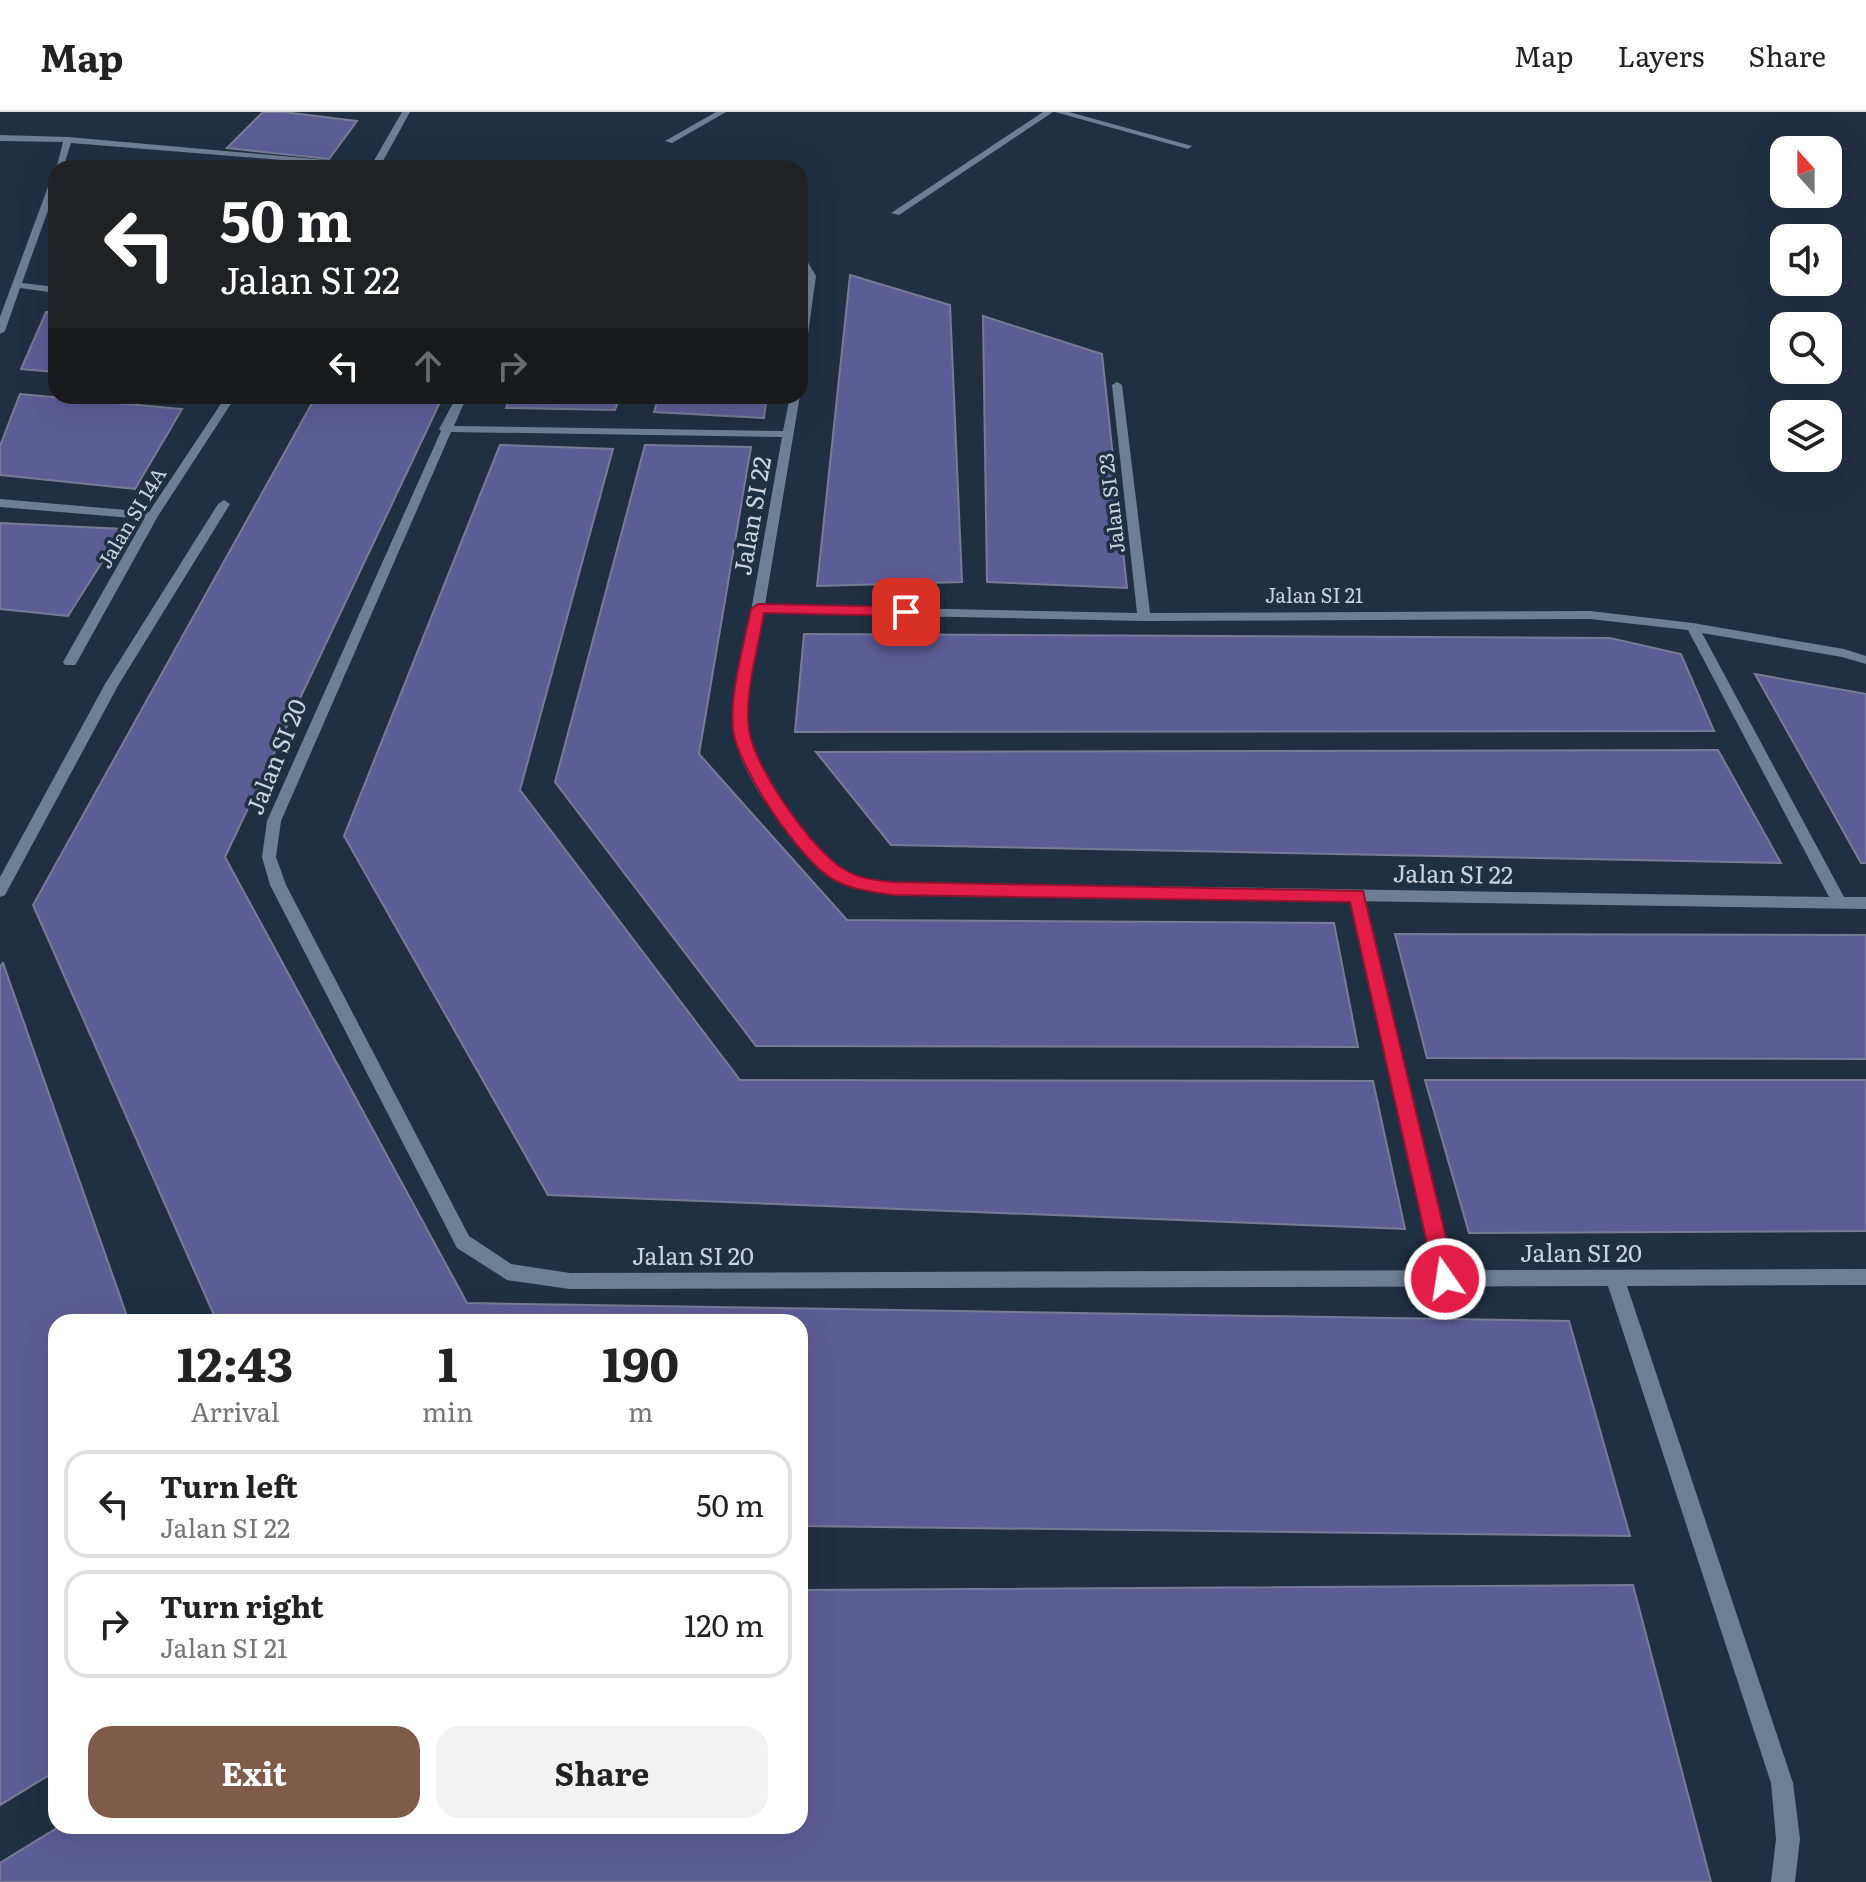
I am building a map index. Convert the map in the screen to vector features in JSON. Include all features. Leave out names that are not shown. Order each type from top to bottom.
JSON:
[{"type":"street","points":[[379,160],[406,112]]},
{"type":"street","points":[[669,141],[722,112]]},
{"type":"street","points":[[896,213],[1049,112]]},
{"type":"street","points":[[1059,112],[1188,146]]},
{"type":"street","points":[[0,138],[68,140],[287,160]]},
{"type":"street","points":[[62,160],[68,140]]},
{"type":"street","points":[[0,331],[48,199]]},
{"type":"street","points":[[808,271],[811,276],[808,298]]},
{"type":"street","points":[[18,285],[48,289]]},
{"type":"street","name":"Jalan SI 23","points":[[1117,385],[1144,617]]},
{"type":"street","name":"Jalan SI 14A","points":[[70,662],[152,516],[226,404]]},
{"type":"street","name":"Jalan SI 20","points":[[458,404],[274,821],[269,857],[278,885],[463,1242],[507,1272],[570,1281],[1866,1277]]},
{"type":"street","name":"Jalan SI 22","points":[[794,404],[742,701],[740,728],[745,751],[755,772],[817,859],[839,875],[861,884],[893,888],[1866,903]]},
{"type":"street","points":[[445,429],[790,434]]},
{"type":"street","points":[[0,503],[152,516]]},
{"type":"street","points":[[0,891],[112,684],[224,504]]},
{"type":"street","name":"Jalan SI 21","points":[[758,609],[1144,617],[1590,615],[1693,627],[1844,653],[1866,660]]},
{"type":"street","points":[[1693,627],[1840,903]]},
{"type":"street","points":[[1357,896],[1445,1279]]},
{"type":"street","points":[[1615,1278],[1782,1783],[1788,1839],[1783,1882]]},
{"type":"building","points":[[263,112],[357,121],[329,159],[227,148]]},
{"type":"building","points":[[850,275],[950,305],[962,582],[817,586]]},
{"type":"building","points":[[46,312],[48,312],[48,371],[21,369]]},
{"type":"building","points":[[983,316],[1102,354],[1127,588],[987,582]]},
{"type":"building","points":[[20,394],[48,397],[48,404],[128,404],[182,409],[135,489],[0,475],[0,446]]},
{"type":"building","points":[[312,404],[439,404],[225,857],[467,1303],[1569,1321],[1630,1536],[808,1526],[808,1314],[213,1314],[33,905]]},
{"type":"building","points":[[508,404],[617,404],[615,410],[506,408]]},
{"type":"building","points":[[656,404],[766,404],[764,418],[654,412]]},
{"type":"building","points":[[500,445],[613,449],[520,790],[740,1080],[1373,1081],[1405,1229],[548,1195],[344,836]]},
{"type":"building","points":[[645,445],[751,447],[699,754],[847,920],[1334,923],[1358,1047],[756,1046],[555,782]]},
{"type":"building","points":[[0,523],[123,529],[68,616],[0,609]]},
{"type":"building","points":[[804,634],[1610,638],[1681,654],[1714,731],[795,732]]},
{"type":"building","points":[[1755,674],[1866,694],[1866,863],[1861,863]]},
{"type":"building","points":[[1718,750],[1781,863],[891,845],[816,752]]},
{"type":"building","points":[[1395,934],[1866,935],[1866,1059],[1427,1058]]},
{"type":"building","points":[[3,963],[126,1314],[48,1314],[48,1776],[0,1805],[0,967]]},
{"type":"building","points":[[1425,1080],[1866,1080],[1866,1231],[1469,1233]]},
{"type":"building","points":[[1633,1585],[1711,1882],[0,1882],[0,1863],[48,1833],[808,1834],[808,1590]]},
{"type":"route","points":[[906,612],[758,609],[742,701],[740,728],[745,751],[755,772],[817,859],[839,875],[861,884],[893,888],[1357,896],[1445,1279]]}]
